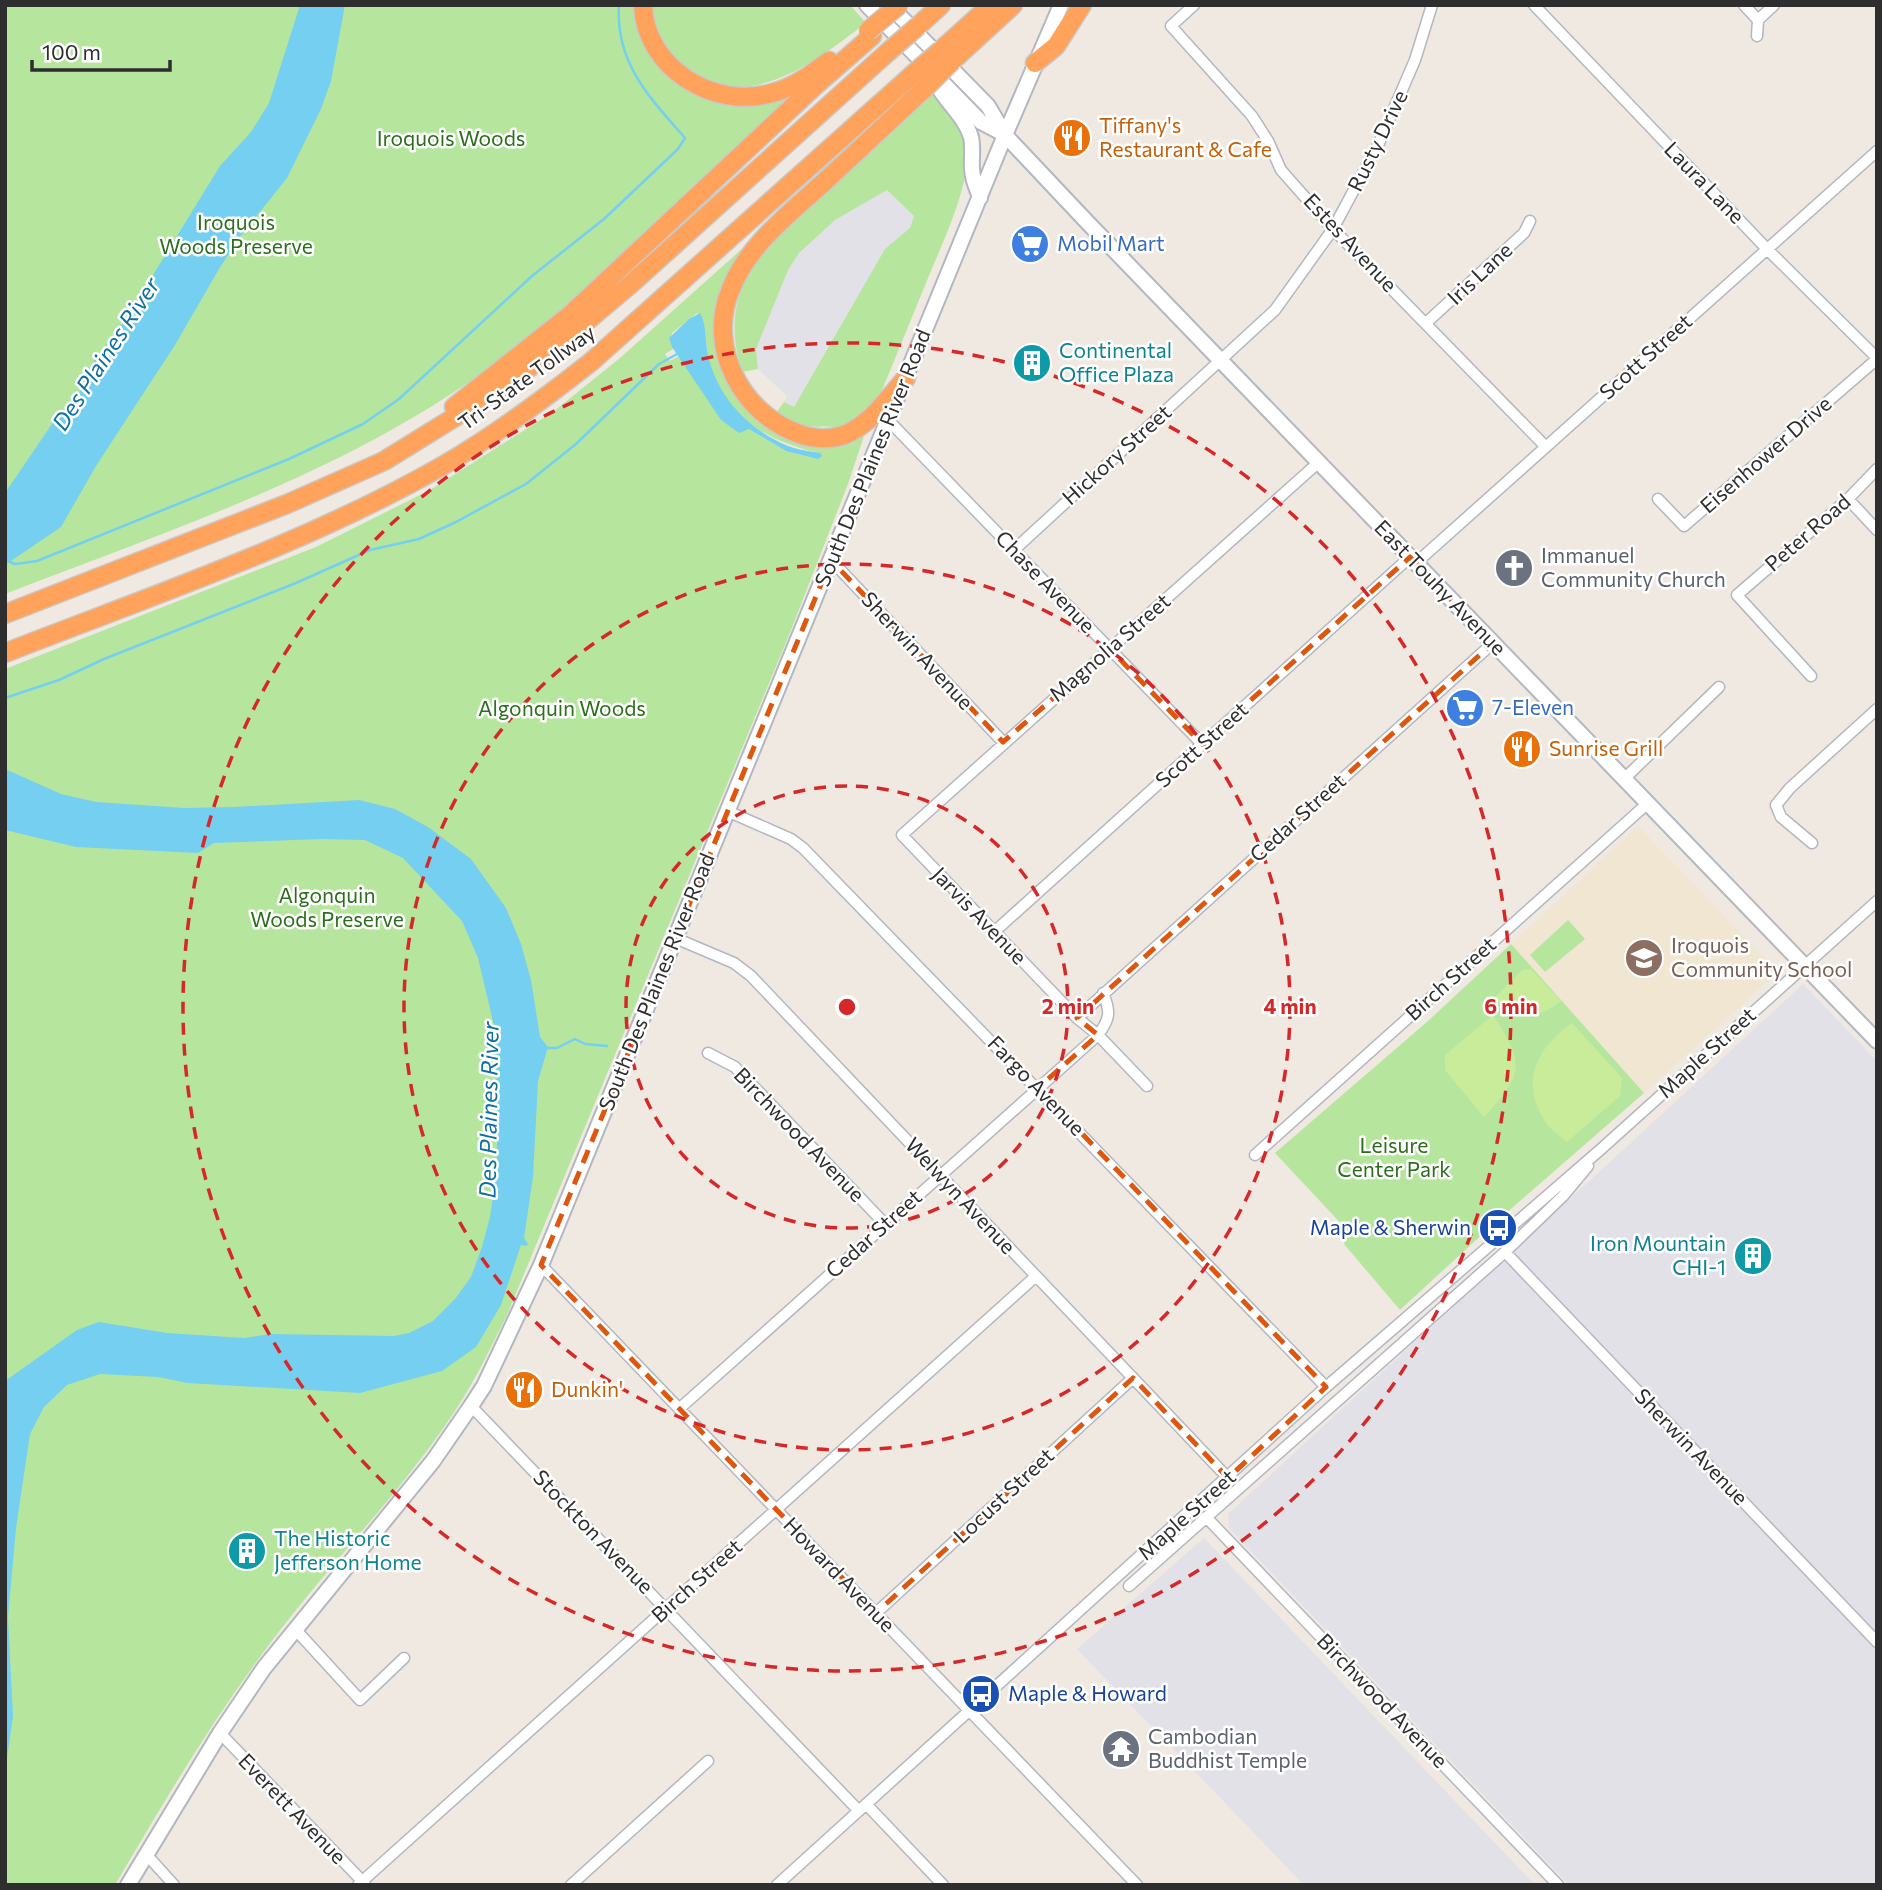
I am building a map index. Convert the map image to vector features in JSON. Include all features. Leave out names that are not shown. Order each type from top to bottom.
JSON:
[{"type":"highway","points":[[643,5],[643,18],[651,41],[662,59],[673,69],[704,89],[746,97],[785,88],[870,34]]},
{"type":"highway","name":"Tri-State Tollway","points":[[5,614],[287,504],[384,461],[489,396],[543,358],[632,283],[941,5]]},
{"type":"highway","name":"Tri-State Tollway","points":[[5,653],[326,525],[397,491],[457,457],[549,395],[591,362],[918,82],[947,55],[991,5]]},
{"type":"highway","points":[[947,55],[1013,5]]},
{"type":"highway","points":[[1035,63],[1056,46],[1082,5]]},
{"type":"highway","points":[[417,439],[474,390],[570,315],[899,6]]},
{"type":"highway","points":[[906,378],[871,418],[855,429],[831,438],[803,435],[770,420],[754,407],[741,390],[728,357],[724,323],[729,292],[747,260],[772,230],[918,82]]},
{"type":"main road","name":"East Touhy Avenue","points":[[867,5],[981,122],[1005,135]]},
{"type":"main road","name":"East Touhy Avenue","points":[[899,6],[988,106],[1005,135],[1877,1041]]},
{"type":"main road","name":"South Des Plaines River Road","points":[[128,1885],[220,1733],[264,1668],[433,1461],[484,1386],[541,1265],[1059,6]]},
{"type":"main road","points":[[929,69],[970,136],[972,174],[980,198]]},
{"type":"street","name":"Estes Avenue","points":[[1194,5],[1171,26],[1252,116],[1268,141],[1281,170],[1333,229],[1546,447]]},
{"type":"street","name":"Rusty Drive","points":[[1221,360],[1275,310],[1333,229],[1400,99],[1432,5]]},
{"type":"street","name":"Laura Lane","points":[[1534,5],[1767,249],[1877,359]]},
{"type":"street","points":[[1744,5],[1758,20]]},
{"type":"street","points":[[1757,36],[1758,20],[1774,5]]},
{"type":"street","name":"Scott Street","points":[[994,932],[1202,744],[1546,447],[1877,151]]},
{"type":"street","name":"Iris Lane","points":[[1426,323],[1524,233],[1530,220]]},
{"type":"street","name":"Eisenhower Drive","points":[[1658,499],[1684,526],[1877,359]]},
{"type":"street","name":"Hickory Street","points":[[1014,550],[1221,360]]},
{"type":"street","name":"Chase Avenue","points":[[888,420],[1202,744]]},
{"type":"street","name":"Magnolia Street","points":[[902,835],[1319,462]]},
{"type":"street","name":"Peter Road","points":[[1811,676],[1737,595],[1848,499],[1877,470]]},
{"type":"street","points":[[1848,499],[1877,530]]},
{"type":"street","name":"Sherwin Avenue","points":[[831,560],[1003,742]]},
{"type":"street","name":"Cedar Street","points":[[1077,1018],[1493,643]]},
{"type":"street","points":[[1624,779],[1719,687]]},
{"type":"street","points":[[1812,843],[1780,817],[1776,805],[1790,788],[1877,709]]},
{"type":"street","name":"Birch Street","points":[[1255,1155],[1648,803]]},
{"type":"street","name":"Fargo Avenue","points":[[727,811],[791,839],[803,848],[1326,1387]]},
{"type":"street","name":"Jarvis Avenue","points":[[902,835],[1077,1018],[1147,1086]]},
{"type":"street","name":"Maple Street","points":[[777,1885],[1326,1387],[1600,1150],[1877,901]]},
{"type":"street","name":"Welwyn Avenue","points":[[675,938],[734,963],[751,976],[1228,1478]]},
{"type":"street","name":"Cedar Street","points":[[679,1409],[1097,1035],[1108,1021],[1110,1009],[1103,993]]},
{"type":"street","name":"Birchwood Avenue","points":[[708,1052],[735,1067],[886,1224]]},
{"type":"street","name":"Maple Street","points":[[1129,1586],[1505,1252],[1563,1196],[1600,1150]]},
{"type":"street","name":"Sherwin Avenue","points":[[1505,1252],[1877,1642]]},
{"type":"street","name":"Howard Avenue","points":[[541,1265],[1137,1885]]},
{"type":"street","name":"Birch Street","points":[[362,1884],[1035,1277]]},
{"type":"street","name":"Locust Street","points":[[876,1614],[1133,1378]]},
{"type":"street","name":"Stockton Avenue","points":[[471,1406],[666,1609],[943,1885]]},
{"type":"street","name":"Birchwood Avenue","points":[[1206,1517],[1558,1885]]},
{"type":"street","points":[[295,1629],[360,1699],[404,1658]]},
{"type":"street","name":"Everett Avenue","points":[[220,1733],[362,1884]]},
{"type":"street","points":[[571,1885],[708,1761]]},
{"type":"street","points":[[146,1854],[174,1885]]},
{"type":"highlighted area","points":[[1410,557],[1493,643],[1077,1018],[1098,1035],[1038,1088],[1326,1387],[1228,1478],[1133,1378],[876,1613],[541,1265],[831,560],[1003,742],[1110,649],[1202,744]]},
{"type":"shaded area","points":[[954,146],[809,418],[784,402],[787,396],[758,369],[753,311],[786,249]]},
{"type":"shaded area","name":"Iroquois Community School","points":[[1638,826],[1778,972],[1644,1093],[1511,944]]},
{"type":"shaded area","points":[[1803,984],[1877,1061],[1877,1885],[1569,1885],[1229,1528],[1228,1514]]},
{"type":"shaded area","points":[[1204,1538],[1535,1885],[1304,1885],[1077,1649]]},
{"type":"green space","name":"Iroquois Woods Preserve","points":[[5,5],[637,5],[693,91],[793,92],[668,213],[554,317],[499,361],[424,411],[367,443],[249,499],[5,594]]},
{"type":"green space","points":[[652,5],[850,5],[866,23],[823,54],[777,79],[752,86],[728,86],[703,78],[673,56],[656,29]]},
{"type":"green space","points":[[932,92],[954,116],[962,130],[967,145],[965,177],[948,231],[883,388],[869,410],[843,430],[792,421],[776,413],[784,402],[794,407],[885,249],[910,228],[914,216],[887,190],[835,220],[799,253],[788,270],[756,349],[758,369],[742,372],[735,333],[735,313],[740,293],[756,263],[781,234]]},
{"type":"green space","name":"Algonquin Woods Preserve","points":[[753,239],[725,287],[741,402],[768,428],[790,439],[865,433],[789,635],[507,1315],[461,1402],[411,1472],[296,1610],[252,1668],[191,1759],[115,1885],[5,1885],[5,669],[316,547],[430,490],[553,412],[620,358]],"holes":[[[697,313],[701,318],[714,376],[734,409],[763,432],[781,441],[820,453],[786,451],[749,429],[722,421],[679,356],[670,361],[665,354],[673,349],[672,333]]]},
{"type":"green space","points":[[1568,920],[1585,939],[1545,972],[1530,955]]},
{"type":"green space","name":"Leisure Center Park","points":[[1511,944],[1644,1093],[1400,1310],[1344,1244],[1349,1232],[1275,1153],[1428,1021]]},
{"type":"green space","points":[[1531,969],[1561,1001],[1534,1015],[1512,1015],[1494,998],[1522,970]]},
{"type":"green space","points":[[1493,1015],[1511,1046],[1516,1068],[1507,1090],[1484,1117],[1445,1070],[1445,1055]]},
{"type":"green space","points":[[1572,1023],[1622,1078],[1620,1096],[1567,1142],[1546,1123],[1538,1108],[1533,1080],[1541,1055],[1559,1033]]},
{"type":"water","name":"Des Plaines River","points":[[300,5],[345,5],[331,81],[321,109],[287,178],[239,238],[175,345],[96,466],[61,527],[5,565],[5,493],[54,421],[81,390],[87,372],[126,319],[220,166],[251,132],[269,103]]},
{"type":"water","points":[[700,313],[713,371],[727,398],[737,410],[773,439],[792,447],[820,453],[822,456],[818,459],[786,451],[749,429],[739,433],[721,420],[672,347],[669,338],[689,319]]},
{"type":"water","points":[[5,769],[61,794],[96,802],[184,808],[359,800],[395,809],[428,827],[471,859],[506,908],[521,944],[531,980],[540,1037],[548,1047],[538,1081],[533,1177],[524,1238],[528,1244],[521,1245],[501,1305],[476,1347],[442,1371],[360,1393],[188,1383],[158,1377],[100,1374],[67,1385],[44,1407],[30,1434],[16,1528],[8,1617],[13,1716],[5,1772],[5,1381],[77,1330],[99,1322],[167,1333],[244,1338],[270,1334],[394,1336],[409,1333],[433,1321],[455,1299],[471,1277],[490,1217],[497,1167],[496,1034],[478,958],[462,921],[403,858],[365,840],[214,843],[198,853],[76,847],[5,830]]},
{"type":"waterway","points":[[5,560],[15,564],[37,561],[289,459],[363,424],[399,399],[532,276],[604,219],[678,149],[685,138],[648,94],[629,62],[619,26],[619,5]]},
{"type":"waterway","points":[[5,698],[59,680],[370,550],[419,539],[456,522],[526,484],[576,444],[659,364],[679,353]]},
{"type":"waterway","points":[[544,1048],[557,1048],[575,1039],[585,1044],[607,1046]]},
{"type":"place","name":"Tiffany's Restaurant & Cafe","points":[[1072,138]]},
{"type":"place","name":"Mobil Mart","points":[[1030,244]]},
{"type":"place","name":"Continental Office Plaza","points":[[1032,363]]},
{"type":"place","name":"Immanuel Community Church","points":[[1514,568]]},
{"type":"place","name":"7-Eleven","points":[[1465,708]]},
{"type":"place","name":"Sunrise Grill","points":[[1522,749]]},
{"type":"place","name":"Iroquois Community School","points":[[1644,958]]},
{"type":"place","name":"Maple & Sherwin","points":[[1498,1228]]},
{"type":"place","name":"Iron Mountain CHI-1","points":[[1753,1256]]},
{"type":"place","name":"Dunkin'","points":[[524,1390]]},
{"type":"place","name":"The Historic Jefferson Home","points":[[247,1551]]},
{"type":"place","name":"Maple & Howard","points":[[981,1694]]},
{"type":"place","name":"Cambodian Buddhist Temple","points":[[1121,1749]]},
{"type":"park label","name":"Iroquois Woods","points":[[451,139]]},
{"type":"park label","name":"Algonquin Woods","points":[[562,709]]}]
